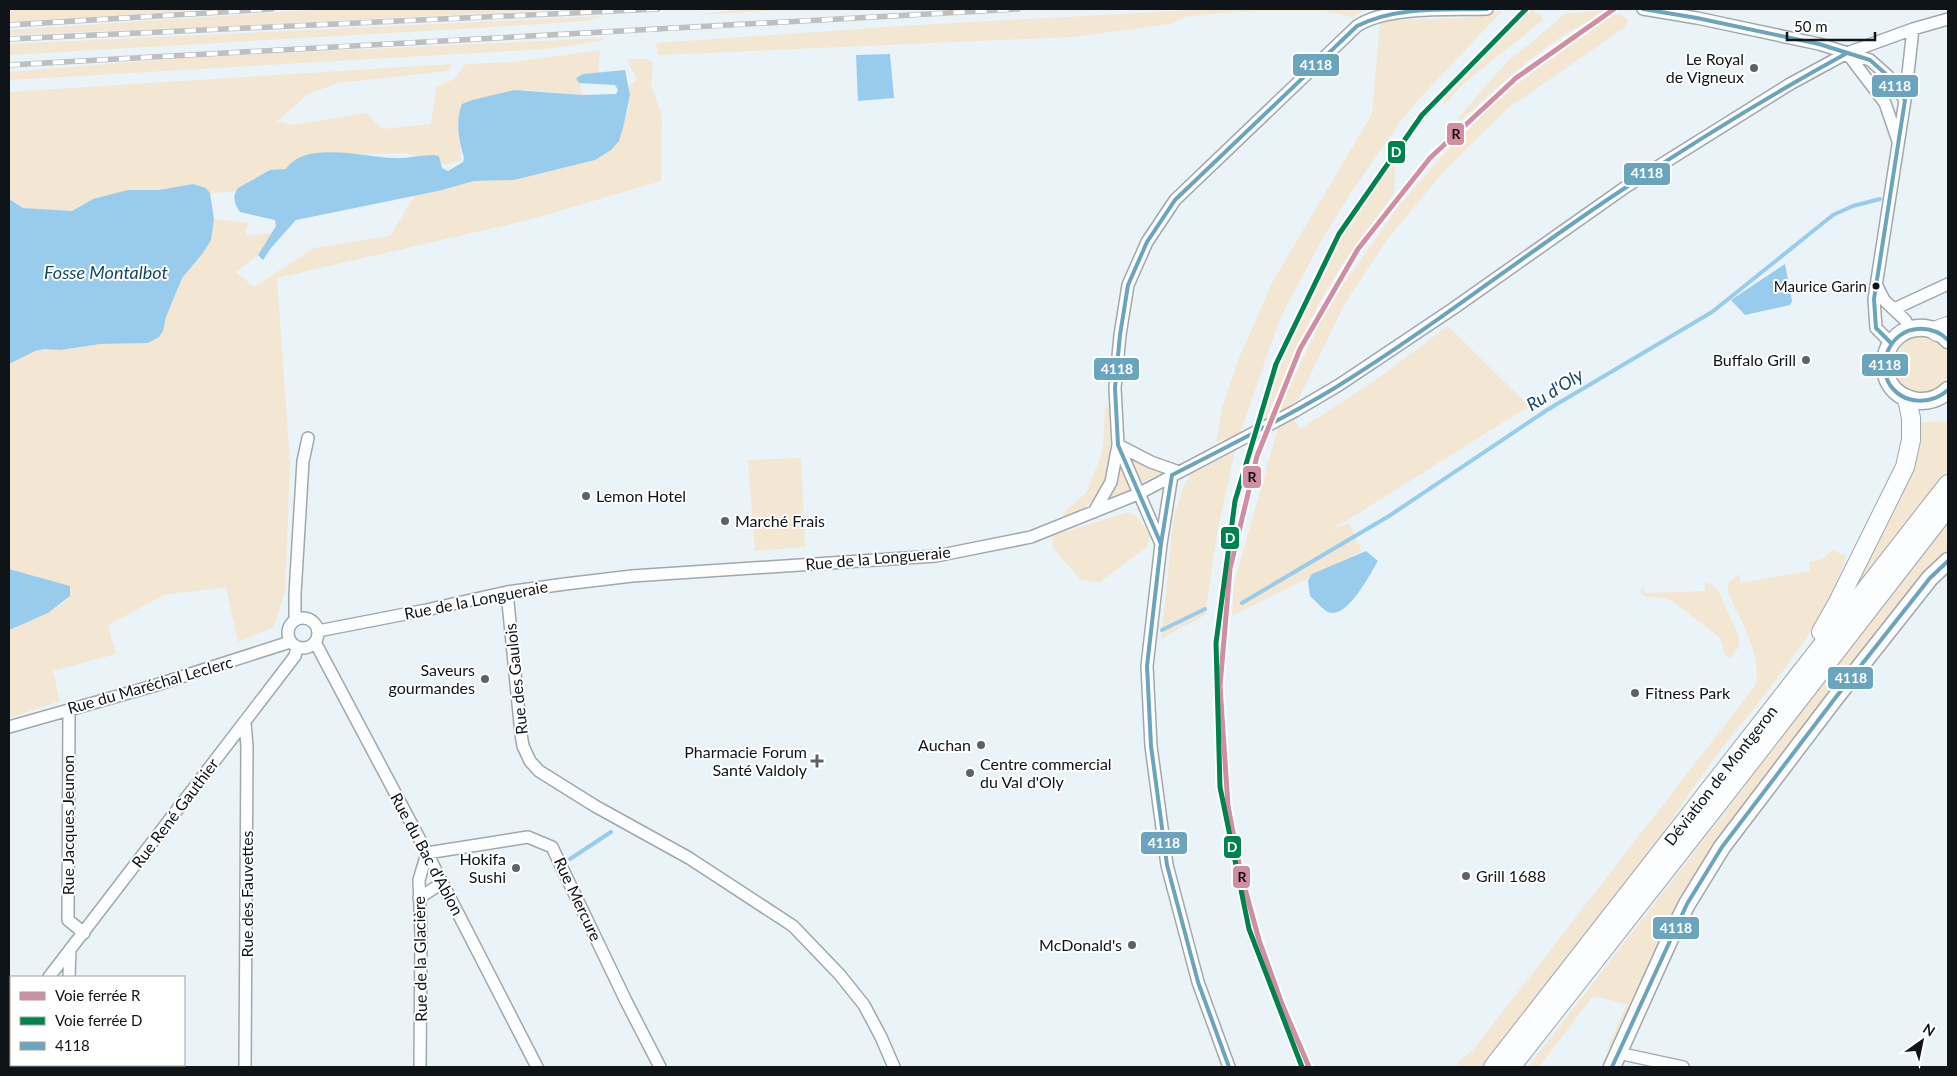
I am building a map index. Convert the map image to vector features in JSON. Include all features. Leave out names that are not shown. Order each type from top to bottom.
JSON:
[{"type":"main road","points":[[1945,333],[1919,328],[1910,330],[1897,337],[1891,343],[1885,360],[1887,379],[1899,394],[1907,399],[1919,402],[1930,401],[1948,390]]},
{"type":"main road","points":[[1795,679],[1837,604],[1904,466],[1912,440],[1911,418],[1907,399]]},
{"type":"main road","points":[[1930,401],[1948,407]]},
{"type":"main road","name":"Déviation de Montgeron","points":[[1493,1067],[1948,484]]},
{"type":"main road","name":"Déviation de Montgeron","points":[[1511,1067],[1948,507]]},
{"type":"main road","points":[[1615,1060],[1673,932],[1692,896],[1722,847],[1836,696],[1869,657],[1930,578],[1948,560]]},
{"type":"street","points":[[1094,512],[1111,482],[1118,445],[1116,388],[1120,335],[1128,285],[1147,242],[1175,200],[1350,32],[1365,21],[1394,13],[1487,9]]},
{"type":"street","points":[[1643,9],[1697,18],[1791,38],[1870,60],[1888,76],[1905,100]]},
{"type":"street","name":"Rue de la Longueraie","points":[[317,636],[507,592],[632,576],[936,556],[1031,538],[1138,494],[1295,411],[1339,385],[1454,308],[1627,186],[1790,84],[1847,53],[1913,29],[1948,19]]},
{"type":"street","points":[[1891,343],[1876,328],[1874,310],[1887,210],[1905,100],[1913,29]]},
{"type":"street","points":[[1847,53],[1885,103],[1898,143]]},
{"type":"street","points":[[1894,309],[1948,284]]},
{"type":"street","points":[[1877,286],[1884,300],[1905,320],[1910,330]]},
{"type":"street","points":[[295,619],[303,461],[308,438]]},
{"type":"street","points":[[1118,445],[1176,473],[1161,544],[1147,666],[1151,746],[1167,865],[1198,982],[1229,1067]]},
{"type":"street","points":[[1118,445],[1161,544]]},
{"type":"street","name":"Rue des Gaulois","points":[[507,592],[521,734],[530,761],[539,771],[607,813],[689,858],[793,926],[840,975],[864,1005],[894,1067]]},
{"type":"street","points":[[295,619],[310,619],[317,626],[317,636],[307,648],[294,644],[288,631],[291,622],[295,619]]},
{"type":"street","name":"Rue du Bac d'Ablon","points":[[317,636],[536,1067]]},
{"type":"street","name":"Rue du Maréchal Leclerc","points":[[9,727],[294,644]]},
{"type":"street","name":"Rue René Gauthier","points":[[50,976],[295,656],[294,644]]},
{"type":"street","name":"Rue Jacques Jeunon","points":[[69,710],[68,920],[84,932]]},
{"type":"street","name":"Rue des Fauvettes","points":[[245,722],[247,746],[245,1067]]},
{"type":"street","name":"Rue Mercure","points":[[427,852],[528,837],[552,847],[660,1067]]},
{"type":"street","name":"Rue de la Glacière","points":[[420,1067],[421,936],[419,880],[427,852]]},
{"type":"street","points":[[420,898],[442,883]]},
{"type":"street","points":[[69,976],[70,949]]},
{"type":"street","points":[[1615,1060],[1641,1059],[1682,1067]]},
{"type":"shaded area","points":[[9,9],[208,9],[9,23]]},
{"type":"shaded area","points":[[328,9],[571,9],[9,35],[9,30]]},
{"type":"shaded area","points":[[743,9],[806,9],[693,15]]},
{"type":"shaded area","points":[[1211,9],[1367,9],[1352,17],[1324,11],[1220,13],[1185,17],[1171,24],[1072,37],[658,55],[656,43],[901,26]]},
{"type":"shaded area","points":[[1532,9],[1541,15],[1543,20],[1463,84],[1443,106],[1446,94],[1483,55]]},
{"type":"shaded area","points":[[1603,10],[1600,15],[1563,36],[1527,62],[1461,120],[1458,118],[1506,63],[1556,22],[1563,14]]},
{"type":"shaded area","points":[[1502,11],[1417,101],[1352,191],[1321,241],[1284,311],[1240,434],[1216,442],[1223,405],[1239,358],[1272,283],[1372,114],[1380,23],[1397,20],[1462,18]]},
{"type":"shaded area","points":[[1616,13],[1628,19],[1624,28],[1507,109],[1444,171],[1386,241],[1344,305],[1298,400],[1277,413],[1328,306],[1398,207],[1443,155],[1507,91]]},
{"type":"shaded area","points":[[604,16],[585,21],[9,55],[9,44]]},
{"type":"shaded area","points":[[605,38],[601,41],[546,49],[9,80],[9,72],[196,57]]},
{"type":"shaded area","points":[[600,50],[598,73],[583,74],[577,77],[583,95],[527,90],[472,100],[458,121],[461,160],[446,165],[406,153],[339,155],[265,174],[235,192],[210,193],[206,188],[193,184],[159,190],[128,190],[83,204],[72,211],[64,212],[23,208],[9,199],[9,92],[451,64],[448,71],[338,83],[308,94],[277,121],[293,125],[366,113],[382,129],[431,124],[436,87],[454,79],[466,64],[514,62]]},
{"type":"shaded area","points":[[627,59],[646,59],[653,62],[651,86],[662,116],[661,181],[528,220],[277,278],[290,464],[285,591],[274,627],[238,642],[226,587],[164,595],[108,625],[116,654],[53,671],[60,701],[9,718],[9,630],[61,605],[70,594],[70,586],[9,569],[9,364],[35,351],[44,349],[60,350],[100,344],[148,343],[163,331],[166,317],[182,277],[203,253],[214,219],[248,223],[245,236],[271,233],[258,255],[236,272],[254,287],[314,248],[390,236],[415,195],[474,181],[514,180],[595,160],[619,141],[629,105],[629,86],[637,79]]},
{"type":"shaded area","points":[[1395,156],[1394,193],[1345,260],[1320,301],[1267,417],[1260,423],[1292,338],[1317,282],[1346,228]]},
{"type":"shaded area","points":[[1448,326],[1529,406],[1330,531],[1349,523],[1362,551],[1232,616],[1234,584],[1278,428],[1294,420],[1300,429],[1373,382]]},
{"type":"shaded area","points":[[1917,337],[1927,337],[1942,345],[1948,354],[1950,365],[1948,376],[1942,385],[1927,393],[1917,393],[1906,388],[1899,381],[1894,370],[1894,360],[1899,349],[1906,342]]},
{"type":"shaded area","points":[[1105,407],[1111,408],[1107,472],[1102,486],[1094,498],[1082,509],[1066,518],[1063,513],[1086,493],[1101,456]]},
{"type":"shaded area","points":[[1941,421],[1948,424],[1948,470],[1842,609],[1840,608],[1904,490],[1917,451],[1920,423]]},
{"type":"shaded area","points":[[1235,451],[1218,528],[1205,615],[1161,639],[1174,515],[1184,486],[1190,475]]},
{"type":"shaded area","points":[[1134,457],[1165,472],[1140,483],[1131,458]]},
{"type":"shaded area","points":[[801,458],[805,547],[755,551],[748,460]]},
{"type":"shaded area","points":[[1121,464],[1131,489],[1113,499],[1108,499]]},
{"type":"shaded area","points":[[1128,512],[1136,516],[1150,534],[1147,547],[1100,582],[1081,580],[1053,548],[1052,536]]},
{"type":"shaded area","points":[[1948,521],[1948,553],[1731,824],[1614,1048],[1608,1047],[1627,1004],[1593,996],[1539,1067],[1528,1067],[1747,784],[1746,782],[1759,764]]},
{"type":"shaded area","points":[[1832,550],[1846,556],[1835,585],[1821,613],[1788,665],[1711,763],[1628,880],[1480,1067],[1459,1067],[1457,1065],[1459,1061],[1473,1050],[1755,686],[1757,675],[1753,651],[1728,592],[1728,583],[1739,574],[1741,583],[1810,571],[1809,562],[1823,559]]},
{"type":"shaded area","points":[[1705,582],[1718,590],[1739,637],[1738,648],[1730,658],[1725,655],[1720,638],[1671,600],[1646,597],[1641,593],[1643,585],[1644,593],[1705,591]]},
{"type":"water","points":[[890,54],[894,98],[858,101],[856,55]]},
{"type":"water","points":[[625,70],[630,95],[619,141],[611,150],[595,160],[514,180],[474,181],[438,191],[296,220],[263,260],[258,255],[276,226],[275,220],[240,212],[236,206],[234,197],[238,188],[270,170],[286,169],[295,160],[307,155],[336,152],[399,158],[433,155],[439,156],[442,168],[448,171],[463,162],[464,158],[458,124],[462,104],[514,90],[583,95],[616,94],[618,90],[615,85],[579,83],[576,78],[583,74]]},
{"type":"water","name":"Fosse Montalbot","points":[[193,184],[206,188],[210,193],[214,219],[211,240],[203,253],[182,278],[166,317],[163,331],[159,337],[148,343],[100,344],[60,350],[44,349],[35,351],[9,364],[9,199],[23,208],[72,211],[93,199],[128,190],[159,190]]},
{"type":"water","points":[[1785,264],[1792,301],[1790,305],[1745,315],[1731,300]]},
{"type":"water","points":[[1366,551],[1378,561],[1364,585],[1343,609],[1335,613],[1326,611],[1310,596],[1308,581],[1312,574]]},
{"type":"water","points":[[9,569],[70,586],[70,596],[48,613],[9,630]]},
{"type":"waterway","name":"Ru d'Oly","points":[[1242,603],[1389,516],[1547,410],[1712,312],[1833,215],[1853,206],[1880,199]]},
{"type":"waterway","name":"Ru d'Oly","points":[[1162,630],[1205,609]]},
{"type":"waterway","name":"Ru d'Oly","points":[[570,859],[611,832]]},
{"type":"railway","points":[[9,25],[272,9]]},
{"type":"railway","points":[[9,39],[658,9]]},
{"type":"railway","points":[[9,65],[1018,9]]},
{"type":"rail line","name":"D","points":[[1302,1067],[1249,929],[1220,787],[1216,643],[1235,501],[1276,364],[1339,234],[1422,115],[1526,9]]},
{"type":"rail line","name":"R","points":[[1309,1067],[1282,1004],[1259,940],[1241,874],[1228,806],[1220,686],[1230,569],[1257,456],[1300,349],[1358,249],[1430,158],[1516,78],[1614,9]]},
{"type":"transit line","name":"4118","points":[[1160,549],[1161,544],[1118,445],[1115,388],[1120,335],[1128,285],[1147,242],[1175,200],[1357,26],[1388,15],[1404,12],[1487,9]]},
{"type":"transit line","name":"4118","points":[[1643,9],[1697,18],[1819,44],[1870,60],[1888,76],[1905,100],[1874,299],[1876,328],[1891,343]]},
{"type":"transit line","name":"4118","points":[[1229,1067],[1198,982],[1167,865],[1151,746],[1147,666],[1161,544],[1172,475],[1277,421],[1338,386],[1412,338],[1592,210],[1655,168],[1763,101],[1847,53]]},
{"type":"transit line","name":"4118","points":[[1948,340],[1941,334],[1926,329],[1908,331],[1893,342],[1888,350],[1885,367],[1890,385],[1896,392],[1910,399],[1926,400],[1941,395],[1948,390]]},
{"type":"transit line","name":"4118","points":[[1612,1067],[1687,904],[1722,847],[1836,697],[1930,578],[1948,561]]},
{"type":"place","name":"Le Royal de Vigneux","points":[[1754,68]]},
{"type":"place","name":"Maurice Garin","points":[[1876,286]]},
{"type":"place","name":"Buffalo Grill","points":[[1806,360]]},
{"type":"place","name":"Lemon Hotel","points":[[586,496]]},
{"type":"place","name":"Marché Frais","points":[[725,521]]},
{"type":"place","name":"Saveurs gourmandes","points":[[485,679]]},
{"type":"place","name":"Fitness Park","points":[[1635,693]]},
{"type":"place","name":"Auchan","points":[[981,745]]},
{"type":"place","name":"Pharmacie Forum Santé Valdoly","points":[[817,761]]},
{"type":"place","name":"Centre commercial du Val d'Oly","points":[[970,773]]},
{"type":"place","name":"Hokifa Sushi","points":[[516,868]]},
{"type":"place","name":"Grill 1688","points":[[1466,876]]},
{"type":"place","name":"McDonald's","points":[[1132,945]]}]
